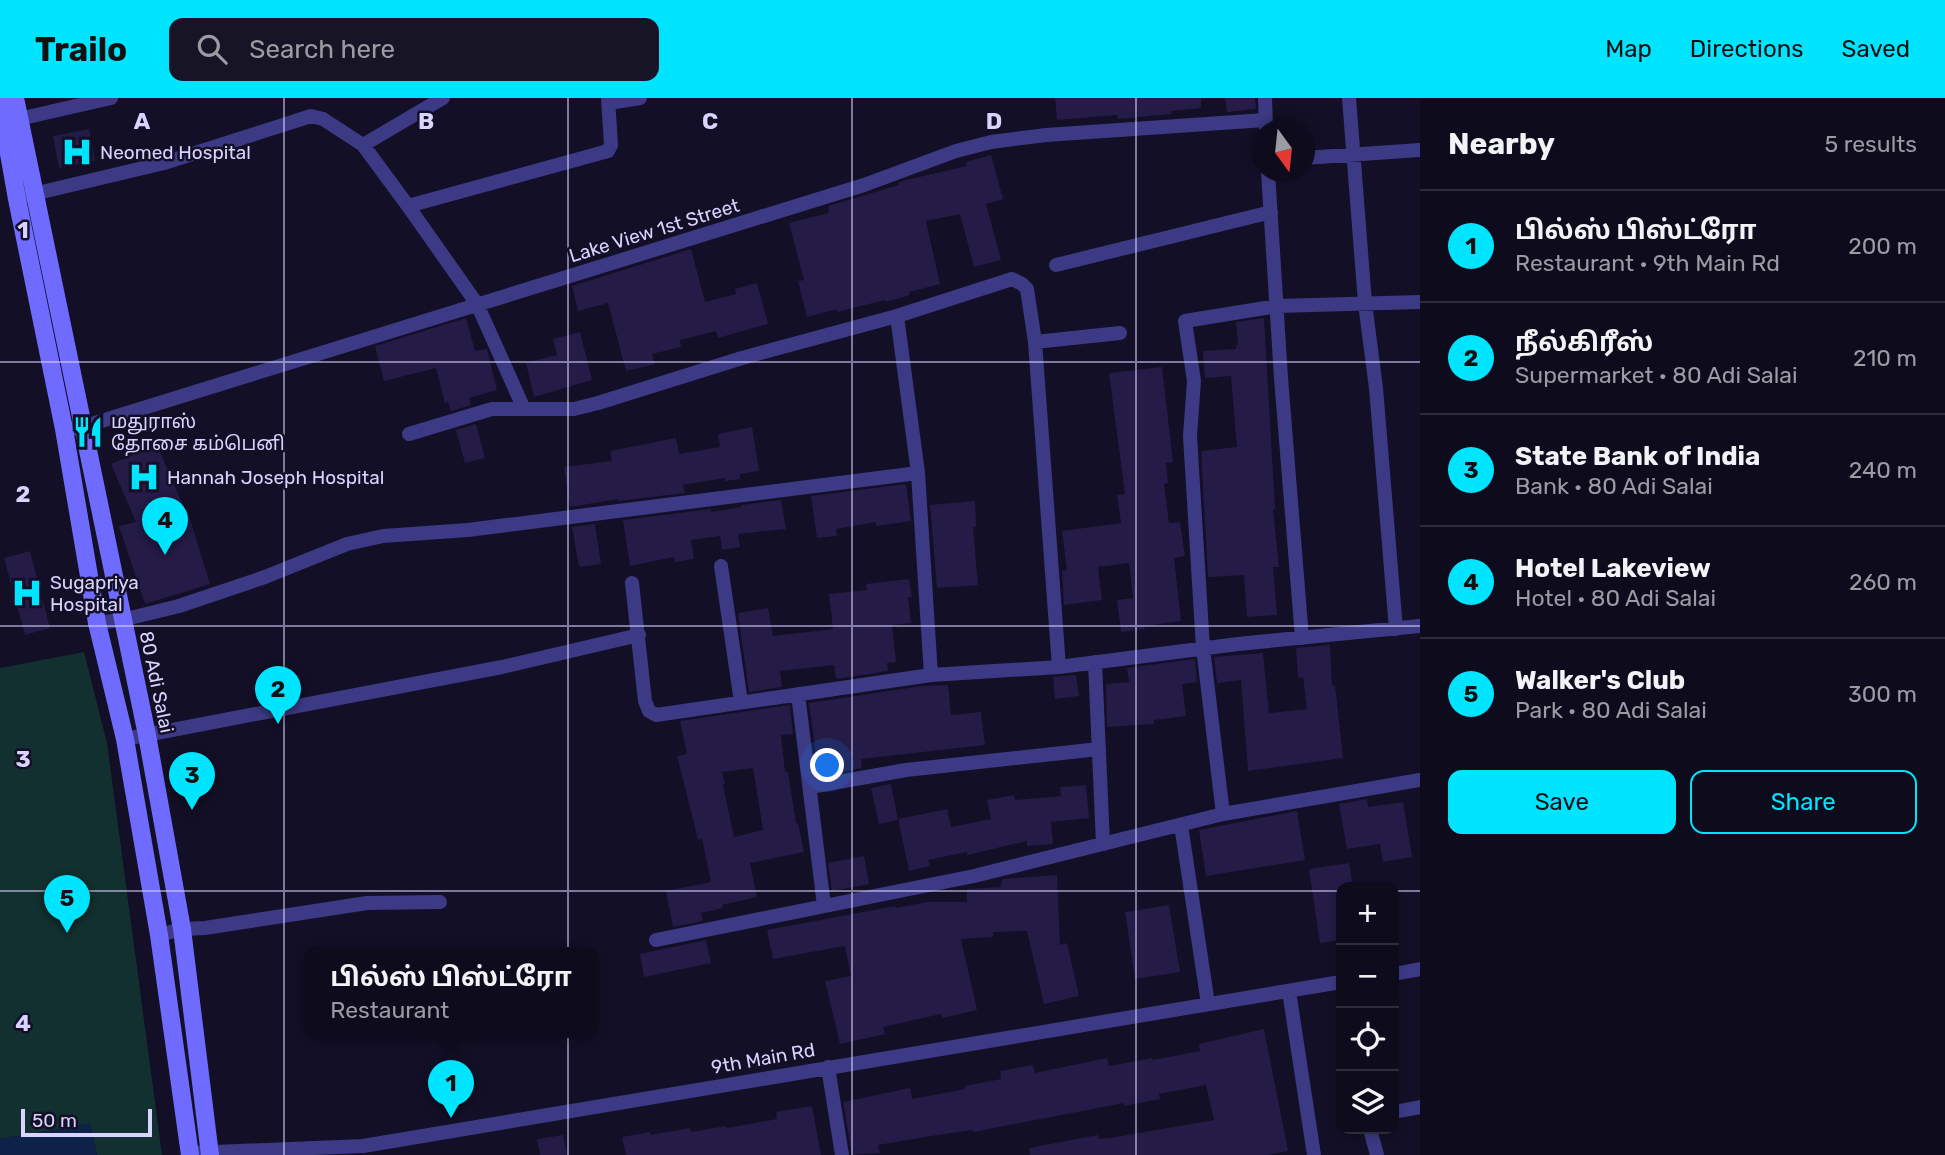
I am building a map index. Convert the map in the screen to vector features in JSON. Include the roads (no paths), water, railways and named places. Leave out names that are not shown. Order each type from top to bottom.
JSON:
[{"type":"main road","name":"80 Adi Salai","points":[[15,98],[12,121],[17,199],[64,429],[97,623],[125,739],[159,935],[190,1154]]},
{"type":"main road","name":"80 Adi Salai","points":[[0,103],[12,121],[35,193],[147,735],[182,929],[210,1154]]},
{"type":"street","points":[[12,121],[111,98]]},
{"type":"street","points":[[363,145],[443,98]]},
{"type":"street","points":[[408,206],[608,151],[611,148],[609,101],[640,98]]},
{"type":"street","points":[[1265,98],[1266,119]]},
{"type":"street","points":[[1349,98],[1365,303],[1376,388],[1396,629]]},
{"type":"street","points":[[17,199],[164,163],[311,116],[323,119],[363,145],[477,304],[524,409]]},
{"type":"street","name":"Lake View 1st Street","points":[[64,429],[82,427],[864,185],[956,150],[991,142],[1046,135],[1252,126]]},
{"type":"street","points":[[1315,157],[1420,150]]},
{"type":"street","points":[[1269,182],[1302,638]]},
{"type":"street","points":[[1056,265],[1271,212]]},
{"type":"street","points":[[409,434],[492,409],[574,409],[598,403],[742,358],[897,316],[1012,279],[1027,289],[1035,342],[1059,667]]},
{"type":"street","points":[[1223,814],[1203,648],[1190,436],[1194,381],[1185,321],[1277,306],[1420,302]]},
{"type":"street","points":[[897,316],[918,473],[931,675]]},
{"type":"street","points":[[1035,342],[1120,333]]},
{"type":"street","points":[[97,623],[122,620],[179,606],[265,577],[347,544],[383,536],[468,530],[918,473]]},
{"type":"street","points":[[721,566],[741,702]]},
{"type":"street","points":[[632,583],[645,701],[649,711],[656,715],[931,675],[1059,667],[1203,648],[1420,626]]},
{"type":"street","points":[[125,739],[502,667],[639,635]]},
{"type":"street","points":[[1095,662],[1103,844]]},
{"type":"street","points":[[798,694],[824,906]]},
{"type":"street","points":[[810,787],[906,770],[1099,750]]},
{"type":"street","points":[[656,940],[974,876],[1223,814],[1420,780]]},
{"type":"street","points":[[1181,825],[1208,1004]]},
{"type":"street","points":[[159,935],[182,929],[205,928],[366,903],[440,902]]},
{"type":"street","points":[[1399,973],[1420,970]]},
{"type":"street","name":"9th Main Rd","points":[[190,1154],[364,1151],[828,1067],[1336,983]]},
{"type":"street","points":[[1289,991],[1314,1155]]},
{"type":"street","points":[[828,1067],[842,1155]]},
{"type":"street","points":[[1399,1111],[1420,1107]]},
{"type":"street","points":[[1371,1134],[1377,1155]]},
{"type":"water","points":[[90,1124],[97,1155],[0,1155],[0,1139]]},
{"type":"place","name":"Neomed Hospital","points":[[77,152]]},
{"type":"place","name":"மதுராஸ் தோசை கம்பெனி","points":[[88,432]]},
{"type":"place","name":"Hannah Joseph Hospital","points":[[144,477]]},
{"type":"place","name":"Hotel Lakeview","points":[[165,555]]},
{"type":"place","name":"Sugapriya Hospital","points":[[27,593]]},
{"type":"place","name":"நீல்கிரீஸ்","points":[[278,724]]},
{"type":"place","name":"State Bank of India","points":[[192,810]]},
{"type":"place","name":"Walker's Club","points":[[67,933]]},
{"type":"place","name":"பில்ஸ் பிஸ்ட்ரோ","points":[[451,1118]]}]
